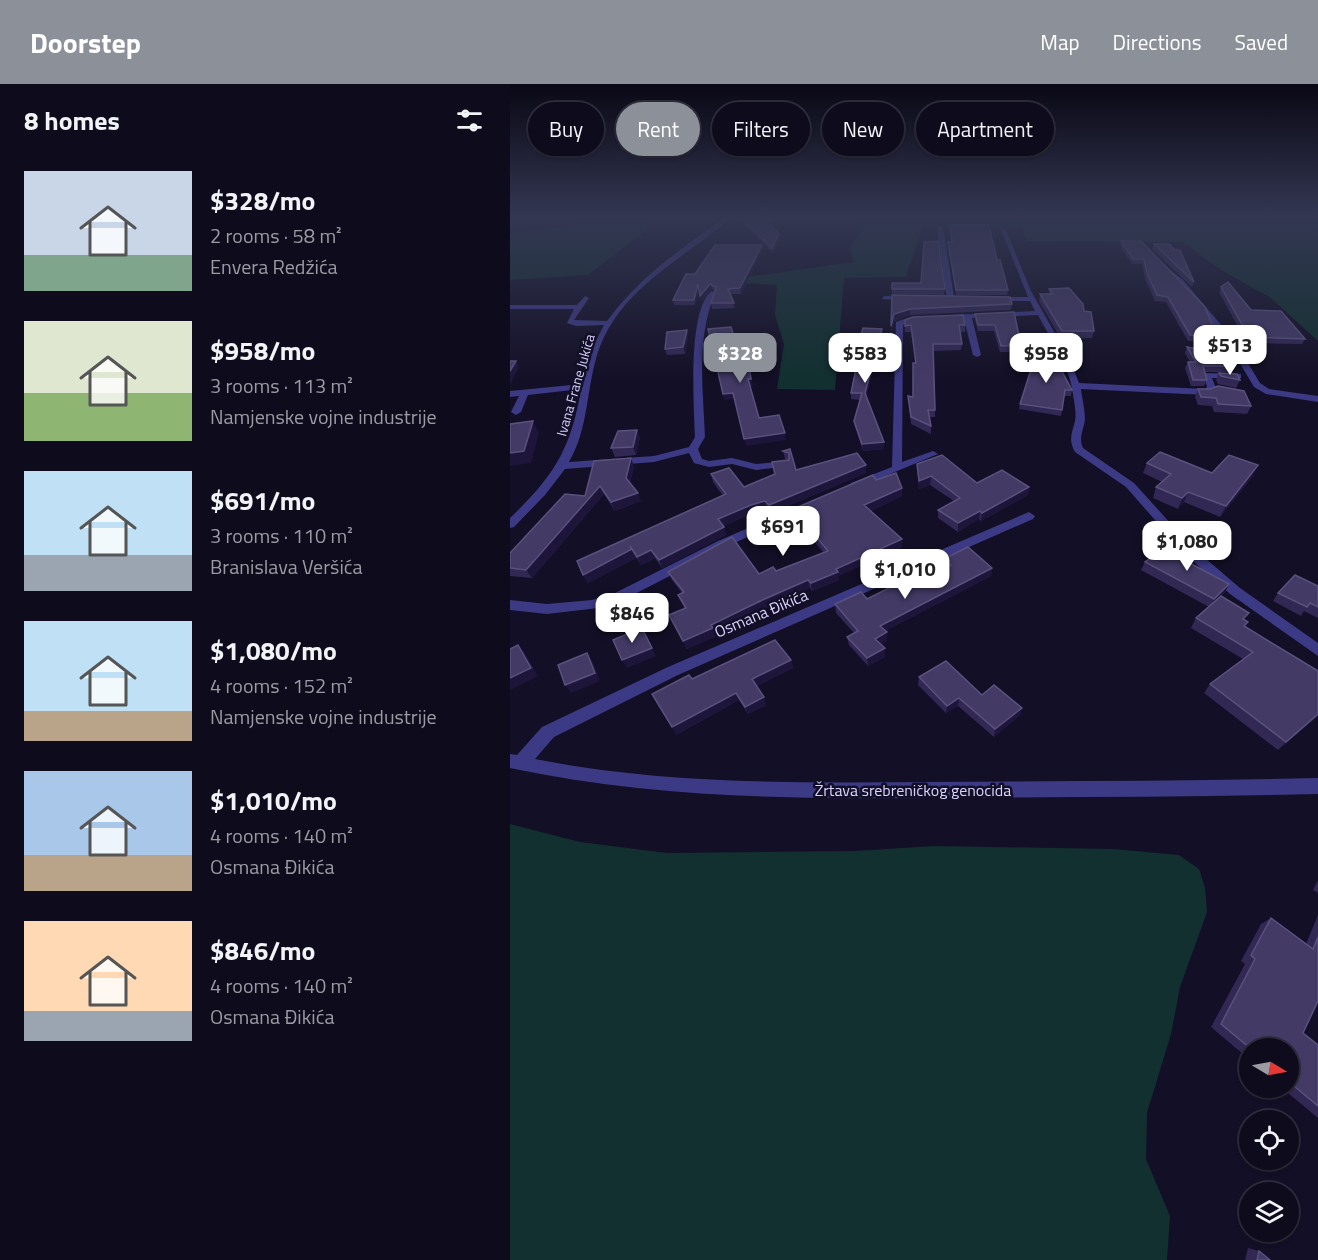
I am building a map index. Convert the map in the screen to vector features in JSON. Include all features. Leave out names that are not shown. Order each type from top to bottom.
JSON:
[{"type":"street","name":"Ivana Frane Jukića","points":[[510,524],[545,488],[562,466],[578,429],[598,343],[609,323],[637,289],[660,271]]},
{"type":"street","points":[[947,271],[951,299]]},
{"type":"street","points":[[1020,271],[1032,299],[1066,360],[1076,386],[1080,420],[1076,430],[1076,444],[1084,456],[1114,472],[1130,485],[1186,549],[1235,591],[1318,651]]},
{"type":"street","points":[[1168,271],[1195,298],[1231,342],[1257,385],[1266,390],[1318,399]]},
{"type":"street","points":[[562,466],[654,459],[693,450],[700,437],[699,330],[712,293]]},
{"type":"street","points":[[585,298],[570,318],[572,323],[609,323]]},
{"type":"street","points":[[884,298],[917,299]]},
{"type":"street","points":[[940,299],[1032,299]]},
{"type":"street","points":[[510,307],[578,307]]},
{"type":"street","points":[[897,467],[899,324],[911,319],[1041,313]]},
{"type":"street","points":[[967,315],[977,355]]},
{"type":"street","points":[[1076,386],[1199,392],[1216,389],[1206,375],[1252,378]]},
{"type":"street","points":[[510,394],[587,386]]},
{"type":"street","points":[[1251,395],[1259,395],[1266,390]]},
{"type":"street","points":[[516,412],[525,392]]},
{"type":"street","points":[[693,450],[698,461],[703,463],[732,461],[756,467],[785,464]]},
{"type":"street","points":[[845,489],[933,454]]},
{"type":"street","points":[[510,605],[558,609],[602,602],[814,503]]},
{"type":"street","name":"Osmana Đikića","points":[[515,762],[548,732],[558,726],[673,671],[1029,516]]},
{"type":"street","name":"Žrtava srebreničkog genocida","points":[[515,762],[606,779],[712,788],[835,791],[1318,786]]},
{"type":"green space","points":[[510,271],[593,271],[588,275],[510,280]]},
{"type":"green space","points":[[791,271],[908,271],[906,277],[844,278],[835,390],[777,389],[784,344],[775,315],[777,285],[743,283],[747,277]]},
{"type":"green space","points":[[1223,271],[1318,271],[1318,341],[1271,298]]},
{"type":"green space","points":[[510,824],[580,842],[667,853],[854,851],[935,846],[1114,849],[1179,855],[1199,869],[1205,888],[1207,912],[1180,987],[1171,1034],[1147,1113],[1146,1159],[1170,1216],[1167,1260],[510,1260]]},
{"type":"building","points":[[697,271],[749,271],[740,288],[728,289],[734,303],[711,303],[716,287],[710,284],[700,296],[698,284],[694,300],[673,300],[686,274],[695,274]]},
{"type":"building","points":[[922,271],[942,271],[945,289],[892,289],[892,283],[921,283]]},
{"type":"building","points":[[953,271],[1003,271],[1008,290],[956,290]]},
{"type":"building","points":[[1147,271],[1170,271],[1205,307],[1217,336],[1190,335],[1168,297],[1157,295]]},
{"type":"building","points":[[1182,271],[1189,271],[1194,282]]},
{"type":"building","points":[[1228,282],[1251,310],[1281,311],[1305,339],[1249,337],[1221,287]]},
{"type":"building","points":[[1069,288],[1083,304],[1084,311],[1091,312],[1094,331],[1062,331],[1040,294],[1053,294],[1049,289]]},
{"type":"building","points":[[892,295],[1010,297],[1012,304],[910,309],[894,314],[891,326]]},
{"type":"building","points":[[1014,312],[1021,345],[1001,346],[995,325],[978,325],[975,314]]},
{"type":"building","points":[[963,315],[965,325],[959,325],[962,344],[933,344],[935,410],[928,410],[931,426],[911,417],[908,396],[913,397],[913,363],[916,363],[911,325],[905,326],[905,320],[913,317]]},
{"type":"building","points":[[731,327],[738,348],[746,347],[751,379],[748,379],[759,418],[779,415],[785,433],[744,439],[733,393],[723,394],[708,329]]},
{"type":"building","points":[[863,328],[882,329],[865,393],[884,442],[862,444],[854,421],[862,393],[851,393],[859,354],[848,354],[853,335],[861,335]]},
{"type":"building","points":[[687,330],[683,347],[665,349],[667,332]]},
{"type":"building","points":[[1187,347],[1224,354],[1230,366],[1203,366],[1207,380],[1193,380],[1188,362],[1196,362]]},
{"type":"building","points":[[1052,353],[1072,390],[1065,390],[1062,410],[1020,404],[1035,357]]},
{"type":"building","points":[[510,361],[516,361],[510,371]]},
{"type":"building","points":[[1219,373],[1237,374],[1240,380],[1221,376]]},
{"type":"building","points":[[1218,386],[1244,391],[1251,406],[1218,404],[1216,398],[1201,397],[1198,389]]},
{"type":"building","points":[[533,421],[524,451],[510,453],[510,424]]},
{"type":"building","points":[[637,430],[633,447],[611,448],[618,431]]},
{"type":"building","points":[[790,449],[796,470],[857,453],[866,465],[769,505],[765,501],[718,519],[724,527],[659,560],[651,550],[637,557],[632,549],[583,575],[577,561],[726,494],[711,474],[729,468],[744,487],[775,474],[772,462],[789,460],[789,453],[783,451]]},
{"type":"building","points":[[1160,452],[1212,473],[1229,455],[1258,465],[1226,506],[1188,492],[1182,498],[1156,487],[1171,474],[1147,463]]},
{"type":"building","points":[[942,455],[977,483],[1002,470],[1029,487],[982,513],[980,511],[958,523],[938,510],[960,498],[931,476],[919,481],[917,464]]},
{"type":"building","points":[[631,458],[626,478],[638,493],[611,502],[600,486],[526,570],[510,568],[510,553],[565,494],[585,496],[594,461]]},
{"type":"building","points":[[896,473],[902,488],[864,505],[902,539],[836,569],[838,572],[811,583],[808,580],[760,601],[711,625],[713,628],[683,641],[669,615],[686,608],[678,595],[684,592],[668,572],[732,537],[759,574],[773,567],[776,571],[828,551],[806,525],[795,530],[779,515],[873,475],[876,480]]},
{"type":"building","points":[[1167,546],[1191,559],[1188,562],[1229,584],[1214,599],[1145,562]]},
{"type":"building","points":[[968,547],[992,568],[880,626],[887,632],[875,639],[885,648],[867,658],[847,637],[858,631],[835,604],[861,592],[867,599],[897,584],[903,590],[951,565],[944,559]]},
{"type":"building","points":[[1295,575],[1318,586],[1318,607],[1310,603],[1307,607],[1278,593]]},
{"type":"building","points":[[1221,596],[1249,613],[1243,619],[1248,622],[1244,626],[1318,671],[1318,714],[1286,742],[1210,684],[1253,652],[1196,618]]},
{"type":"building","points":[[642,628],[652,648],[622,660],[613,640]]},
{"type":"building","points":[[775,640],[791,660],[752,679],[764,697],[745,707],[736,693],[672,727],[652,694],[689,675],[692,679]]},
{"type":"building","points":[[518,645],[531,668],[510,678],[510,649]]},
{"type":"building","points":[[587,653],[595,673],[565,685],[558,665]]},
{"type":"building","points":[[946,661],[982,695],[994,685],[1022,708],[995,729],[959,698],[947,706],[919,677]]},
{"type":"building","points":[[1271,918],[1313,949],[1318,937],[1318,1001],[1303,1033],[1318,1045],[1318,1106],[1299,1090],[1299,1038],[1239,1039],[1221,1024],[1255,959],[1251,955]]},
{"type":"building","points":[[1259,1251],[1270,1260],[1257,1260]]}]
